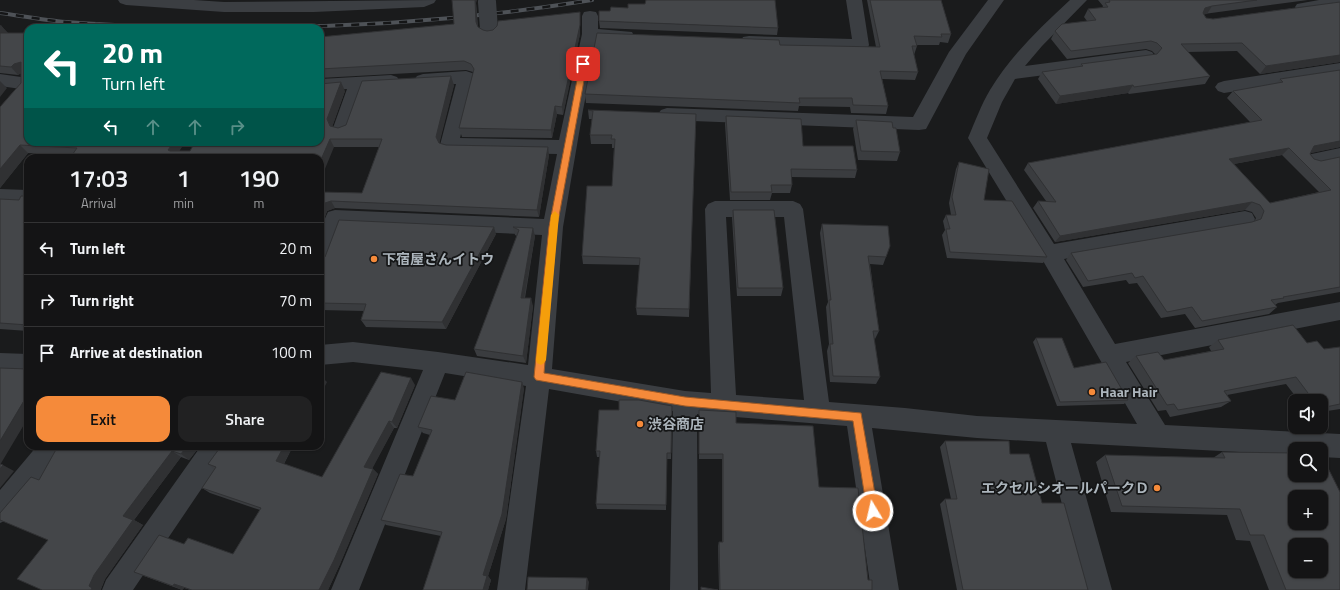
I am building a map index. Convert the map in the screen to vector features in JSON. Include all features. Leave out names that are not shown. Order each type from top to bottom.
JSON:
[{"type":"street","points":[[126,0],[224,6],[314,7],[424,2],[428,0]]},
{"type":"street","points":[[733,40],[861,45],[854,0]]},
{"type":"street","points":[[652,113],[919,124],[958,52],[996,0]]},
{"type":"street","points":[[1079,0],[1031,46],[999,90],[977,138],[1049,253],[1158,437]]},
{"type":"street","points":[[487,2],[489,29]]},
{"type":"street","points":[[1285,10],[1340,2]]},
{"type":"street","points":[[511,590],[539,377],[553,227],[567,147],[582,111],[590,34],[590,16]]},
{"type":"street","points":[[590,34],[645,36]]},
{"type":"street","points":[[1011,74],[1146,56]]},
{"type":"street","points":[[1224,87],[1340,69]]},
{"type":"street","points":[[324,85],[466,78],[448,145],[567,147]]},
{"type":"street","points":[[0,80],[24,82]]},
{"type":"street","points":[[342,128],[358,83]]},
{"type":"street","points":[[9,100],[24,84]]},
{"type":"street","points":[[1314,160],[1340,155]]},
{"type":"street","points":[[0,197],[24,198]]},
{"type":"street","points":[[724,404],[715,209],[793,209],[818,413]]},
{"type":"street","points":[[324,247],[335,218],[553,227]]},
{"type":"street","points":[[1049,253],[1245,218]]},
{"type":"street","points":[[1110,355],[1340,311]]},
{"type":"street","points":[[324,355],[353,352],[438,362],[539,377],[685,402],[905,419],[977,427],[1340,446]]},
{"type":"street","points":[[345,590],[438,362]]},
{"type":"street","points":[[0,363],[24,364]]},
{"type":"street","points":[[684,590],[685,402]]},
{"type":"street","points":[[858,416],[885,590]]},
{"type":"street","points":[[1055,431],[1098,590]]},
{"type":"street","points":[[0,510],[44,459],[49,450]]},
{"type":"street","points":[[116,590],[213,450]]},
{"type":"building","points":[[452,0],[475,0],[476,22],[478,27],[487,31],[493,30],[497,26],[498,21],[580,12],[580,25],[562,107],[555,106],[551,130],[459,128],[474,69],[471,64],[464,61],[324,69],[324,37],[454,24]]},
{"type":"building","points":[[646,0],[775,0],[778,28],[599,21],[599,11],[610,11],[611,7],[628,8],[628,4],[645,4]]},
{"type":"building","points":[[870,0],[941,0],[951,34],[941,34],[942,37],[914,36],[917,46],[912,46],[918,72],[880,71],[888,106],[853,105],[852,98],[799,98],[800,103],[585,94],[597,33],[779,40],[780,45],[880,47]]},
{"type":"building","points":[[1109,0],[1257,0],[1205,8],[1203,13],[1206,18],[1213,19],[1340,2],[1340,55],[1266,66],[1242,43],[1181,44],[1210,76],[1134,87],[1133,85],[1060,96],[1042,72],[1083,66],[1081,64],[1157,54],[1162,48],[1157,43],[1151,41],[1071,51],[1055,31],[1062,24],[1096,20],[1088,9],[1108,7],[1105,3],[1110,2]]},
{"type":"building","points":[[0,33],[24,33],[24,145],[20,145],[0,169],[0,107],[21,83],[21,62],[14,64],[11,67],[0,66]]},
{"type":"building","points":[[1340,70],[1340,141],[1314,146],[1310,154],[1314,159],[1321,161],[1340,157],[1340,287],[1271,300],[1277,307],[1202,321],[1192,307],[1167,312],[1143,276],[1135,278],[1132,273],[1088,281],[1071,253],[1252,222],[1261,219],[1264,211],[1260,205],[1252,202],[1060,236],[1038,201],[1056,202],[1028,163],[1262,120],[1233,91],[1283,82],[1280,79]],"holes":[[[1289,148],[1331,190],[1270,203],[1229,159]]]},
{"type":"building","points":[[451,76],[436,137],[439,143],[446,145],[548,147],[537,210],[331,201],[324,203],[324,192],[362,193],[382,139],[330,139],[323,154],[73,154],[77,148],[39,146],[171,146],[168,150],[170,151],[190,151],[193,146],[324,146],[324,84],[341,82],[327,119],[330,126],[338,128],[346,125],[362,81]]},
{"type":"building","points":[[588,110],[696,114],[689,309],[636,308],[640,258],[582,256],[587,186],[612,186],[615,139],[611,139],[612,135],[590,135],[593,111]]},
{"type":"building","points":[[726,116],[801,119],[803,146],[853,146],[857,170],[791,169],[792,185],[771,185],[772,192],[731,192]]},
{"type":"building","points":[[856,120],[892,122],[893,128],[896,128],[900,152],[861,151]]},
{"type":"building","points":[[959,162],[989,169],[984,200],[1012,201],[1047,257],[950,252],[946,229],[950,229],[946,215],[956,215],[952,197]]},
{"type":"building","points":[[21,196],[24,196],[24,325],[0,323],[0,199],[19,200]]},
{"type":"building","points":[[733,210],[774,210],[783,288],[738,288]]},
{"type":"building","points":[[339,220],[494,227],[442,322],[361,320],[366,304],[324,303],[325,257]]},
{"type":"building","points":[[822,224],[888,226],[890,246],[886,257],[868,256],[879,331],[873,331],[880,377],[833,376],[830,344],[833,344],[829,300],[831,300]]},
{"type":"building","points":[[513,227],[533,228],[521,298],[531,298],[523,356],[474,349],[519,230]]},
{"type":"building","points":[[1293,325],[1307,343],[1317,341],[1324,349],[1340,347],[1340,404],[1328,407],[1328,394],[1309,394],[1296,377],[1224,391],[1231,401],[1178,410],[1174,404],[1167,405],[1136,356],[1158,352],[1164,360],[1224,349],[1218,340]]},
{"type":"building","points":[[1036,338],[1062,338],[1074,368],[1106,362],[1128,400],[1060,402]]},
{"type":"building","points":[[0,368],[24,369],[24,401],[0,441]]},
{"type":"building","points":[[381,372],[411,378],[392,422],[389,421],[364,467],[373,469],[334,560],[319,590],[192,590],[174,584],[173,586],[134,572],[159,535],[184,544],[188,538],[233,554],[261,508],[202,488],[216,467],[208,464],[218,450],[282,450],[276,461],[322,477]]},
{"type":"building","points":[[466,372],[522,382],[502,514],[483,575],[487,576],[483,590],[423,590],[442,532],[381,520],[400,474],[413,476],[432,430],[418,427],[431,396],[455,400]]},
{"type":"building","points":[[619,400],[639,400],[672,406],[671,453],[667,453],[666,505],[596,504],[600,451],[596,451],[599,410],[619,410]]},
{"type":"building","points":[[699,410],[736,412],[736,423],[813,426],[819,487],[858,488],[868,580],[872,580],[872,590],[720,590],[719,542],[723,542],[723,454],[699,454]]},
{"type":"building","points":[[945,441],[1009,441],[1010,454],[1029,454],[1042,503],[1064,503],[1088,590],[963,590],[945,499],[957,499]]},
{"type":"building","points":[[56,450],[184,450],[181,454],[172,451],[123,516],[133,520],[94,575],[89,586],[92,588],[91,590],[42,590],[17,579],[48,540],[0,520],[0,513],[31,477],[39,480]]},
{"type":"building","points":[[1222,452],[1288,453],[1288,482],[1328,482],[1328,468],[1340,492],[1340,590],[1286,590],[1264,535],[1250,535],[1240,509],[1122,506],[1105,455],[1225,458]]},
{"type":"building","points":[[528,577],[587,578],[586,590],[527,590]]},
{"type":"building","points":[[701,587],[718,590],[701,590]]},
{"type":"railway","points":[[324,26],[426,20],[509,12],[592,0]]},
{"type":"railway","points":[[0,13],[90,24]]},
{"type":"slow traffic","points":[[541,360],[555,215]]},
{"type":"place","name":"下宿屋さんイトウ","points":[[374,259]]},
{"type":"place","name":"Haar Hair","points":[[1092,392]]},
{"type":"place","name":"渋谷商店","points":[[640,424]]},
{"type":"place","name":"エクセルシオールパークＤ","points":[[1157,488]]},
{"type":"route","points":[[583,64],[553,227],[539,377],[685,402],[858,416],[873,511]]}]
